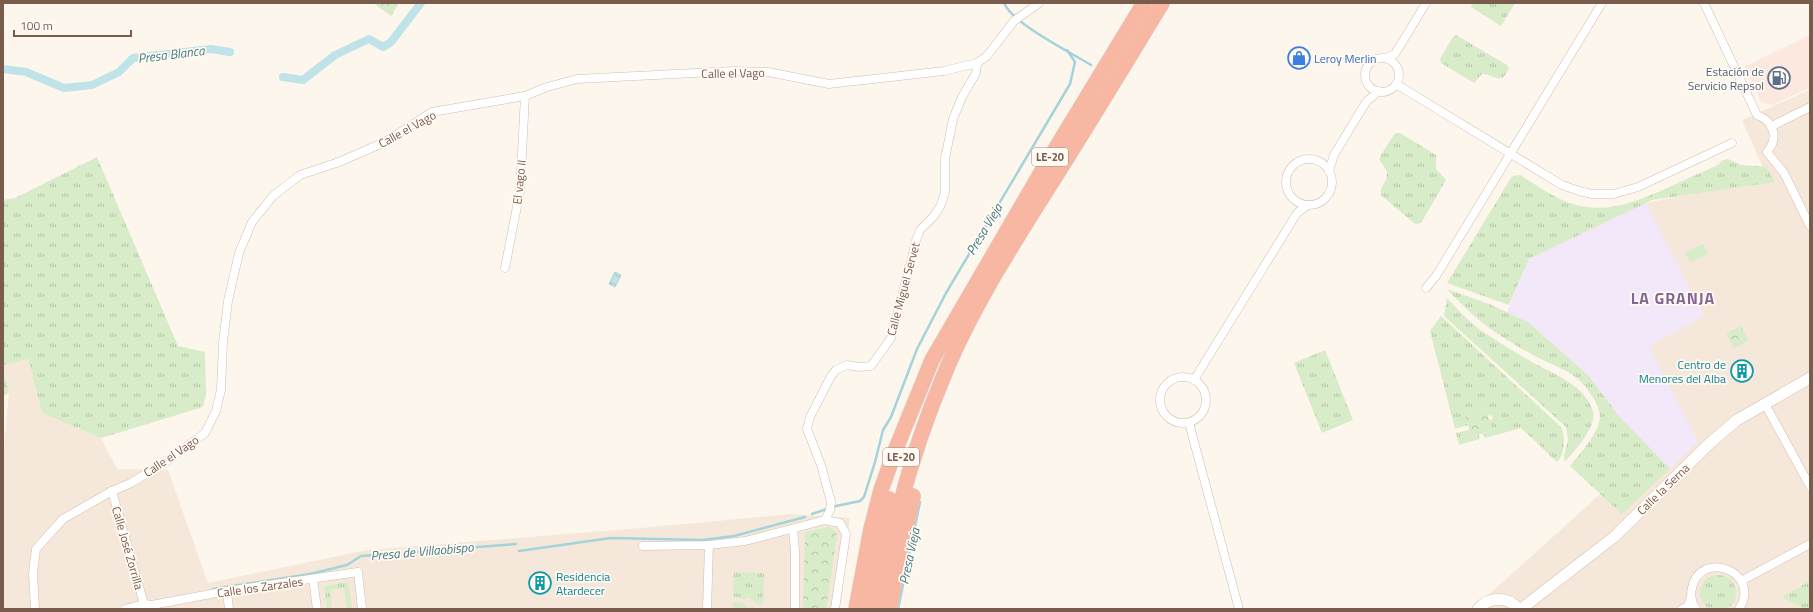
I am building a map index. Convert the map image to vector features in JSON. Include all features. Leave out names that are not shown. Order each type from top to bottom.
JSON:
[{"type":"highway","name":"LE-20","points":[[868,609],[881,531],[902,453],[936,362],[959,313],[1042,171],[1144,3]]},
{"type":"highway","name":"LE-20","points":[[879,609],[893,533],[924,427],[952,356],[996,274],[1162,3]]},
{"type":"highway","points":[[890,609],[904,535],[921,460],[962,346],[996,274]]},
{"type":"highway","points":[[856,609],[870,529],[895,451],[932,360],[959,313]]},
{"type":"street","points":[[1367,100],[1379,91],[1389,90],[1396,84],[1399,73],[1395,64],[1395,54],[1426,3]]},
{"type":"street","points":[[1426,288],[1436,276],[1602,3]]},
{"type":"street","points":[[1704,3],[1757,115],[1767,120],[1772,126],[1774,138],[1767,152],[1784,173],[1810,226]]},
{"type":"street","points":[[977,64],[987,56],[1018,19],[1036,4]]},
{"type":"street","points":[[1194,380],[1297,213],[1308,205],[1320,202],[1330,192],[1332,185],[1329,171],[1334,154],[1367,100],[1370,86],[1366,76],[1368,66],[1376,59],[1386,58],[1395,54]]},
{"type":"street","points":[[1386,58],[1395,64]]},
{"type":"street","name":"Calle el Vago","points":[[35,609],[33,573],[36,549],[63,520],[112,491],[131,483],[167,461],[205,433],[216,411],[221,390],[223,342],[228,301],[239,253],[252,222],[273,196],[300,175],[340,162],[385,142],[432,112],[525,96],[547,87],[577,79],[734,71],[768,72],[828,84],[944,71],[977,64]]},
{"type":"street","name":"Calle Miguel Servet","points":[[825,520],[830,506],[821,465],[807,429],[810,417],[831,376],[836,370],[847,365],[859,367],[871,366],[891,338],[915,243],[920,230],[934,216],[941,205],[945,192],[945,159],[953,119],[962,96],[976,73],[977,64]]},
{"type":"street","points":[[1396,84],[1562,185],[1592,194],[1614,194],[1638,187],[1732,143]]},
{"type":"street","points":[[1370,86],[1379,91]]},
{"type":"street","name":"El vago II","points":[[505,268],[520,191],[525,96]]},
{"type":"street","points":[[1772,126],[1810,107]]},
{"type":"street","points":[[1297,213],[1295,200],[1287,188],[1286,181],[1290,170],[1297,163],[1304,160],[1318,161],[1334,154]]},
{"type":"street","points":[[1318,161],[1329,171]]},
{"type":"street","points":[[1295,200],[1308,205]]},
{"type":"street","points":[[1179,377],[1194,380],[1204,390],[1206,404],[1200,416],[1189,423],[1174,422],[1168,418],[1160,405],[1160,398],[1166,384],[1179,377]]},
{"type":"street","name":"Calle la Serna","points":[[1478,609],[1488,601],[1502,599],[1511,602],[1520,609],[1614,537],[1737,420],[1810,378]]},
{"type":"street","points":[[1765,404],[1809,482]]},
{"type":"street","points":[[1189,423],[1239,609]]},
{"type":"street","name":"Calle José Zorrilla","points":[[112,491],[149,606]]},
{"type":"street","points":[[643,546],[709,545],[745,541],[825,520],[840,523],[846,534],[835,609]]},
{"type":"street","points":[[793,529],[795,550],[794,609]]},
{"type":"street","points":[[1741,581],[1810,544]]},
{"type":"street","points":[[708,609],[709,545]]},
{"type":"street","points":[[1682,609],[1688,606],[1693,584],[1697,576],[1712,567],[1729,569],[1736,574],[1741,581],[1744,593],[1741,608]]},
{"type":"street","name":"Calle los Zarzales","points":[[125,609],[149,606],[227,591],[358,572],[362,609]]},
{"type":"street","points":[[313,579],[317,609]]},
{"type":"street","points":[[227,591],[229,609]]},
{"type":"street","points":[[1691,598],[1696,609]]},
{"type":"shaded area","name":"Estación de Servicio Repsol","points":[[1810,35],[1810,88],[1772,105],[1761,102],[1744,67]]},
{"type":"shaded area","points":[[1810,90],[1810,609],[1473,609],[1640,458],[1529,259],[1646,203],[1768,179],[1742,120]]},
{"type":"shaded area","points":[[1646,203],[1704,316],[1649,346],[1698,441],[1670,469],[1618,415],[1589,376],[1528,322],[1507,312],[1529,259]]},
{"type":"shaded area","points":[[28,359],[42,413],[101,438],[117,469],[168,470],[208,583],[367,550],[641,528],[790,514],[850,518],[838,609],[3,609],[3,457],[9,393],[3,365]]},
{"type":"green space","points":[[373,3],[399,3],[391,16]]},
{"type":"green space","points":[[1474,3],[1515,3],[1501,26],[1471,7]]},
{"type":"green space","points":[[1456,35],[1507,65],[1509,69],[1503,78],[1482,74],[1474,83],[1441,63],[1440,59],[1453,37]]},
{"type":"green space","points":[[1395,133],[1400,133],[1436,155],[1436,169],[1446,180],[1421,223],[1415,224],[1381,195],[1381,189],[1387,173],[1379,158]]},
{"type":"green space","points":[[97,157],[178,346],[205,352],[206,394],[203,407],[101,438],[42,413],[28,359],[3,365],[3,200],[15,198]]},
{"type":"green space","points":[[1728,159],[1741,165],[1766,167],[1775,182],[1652,200],[1529,259],[1509,305],[1447,283],[1512,176],[1520,175],[1562,200],[1576,205],[1602,208],[1627,204],[1639,200],[1718,165],[1723,160]]},
{"type":"green space","points":[[1703,244],[1708,254],[1690,263],[1685,253]]},
{"type":"green space","points":[[1447,289],[1489,304],[1528,322],[1589,376],[1618,415],[1670,469],[1622,514],[1570,466],[1593,436],[1599,423],[1600,417],[1598,407],[1589,392],[1579,380],[1570,373],[1526,351],[1489,328]]},
{"type":"green space","points":[[1447,298],[1465,317],[1480,329],[1520,355],[1568,381],[1583,394],[1593,412],[1592,425],[1579,445],[1565,462],[1564,456],[1568,440],[1566,427],[1444,316]]},
{"type":"green space","points":[[1441,316],[1561,427],[1564,436],[1564,445],[1562,455],[1557,462],[1521,428],[1485,438],[1483,434],[1492,431],[1489,420],[1493,419],[1492,415],[1488,416],[1486,408],[1465,414],[1468,425],[1455,429],[1430,331]]},
{"type":"green space","points":[[1741,326],[1749,341],[1734,348],[1726,333]]},
{"type":"green space","points":[[1325,350],[1353,420],[1322,433],[1294,363]]},
{"type":"green space","points":[[3,368],[9,393],[3,396]]},
{"type":"green space","points":[[1486,408],[1492,431],[1471,437],[1465,414]]},
{"type":"green space","points":[[1469,430],[1471,437],[1479,435],[1480,439],[1459,445],[1456,433]]},
{"type":"green space","points":[[830,527],[836,532],[837,536],[826,609],[803,609],[805,532]]},
{"type":"green space","points":[[734,572],[764,573],[763,605],[754,602],[749,597],[744,599],[733,596]]},
{"type":"green space","points":[[1722,575],[1731,580],[1735,586],[1735,600],[1731,606],[1722,611],[1714,611],[1705,606],[1701,600],[1700,589],[1705,580],[1711,576]]},
{"type":"green space","points":[[1810,581],[1810,609],[1804,609],[1782,597]]},
{"type":"green space","points":[[348,582],[352,609],[347,609],[344,588],[330,590],[332,609],[327,609],[324,586]]},
{"type":"green space","points":[[733,601],[743,603],[747,608],[752,607],[759,609],[733,609]]},
{"type":"water","points":[[615,272],[621,275],[615,287],[609,284]]},
{"type":"waterway","name":"Presa Blanca","points":[[283,77],[303,80],[335,55],[369,39],[383,47],[391,42],[421,3]]},
{"type":"waterway","name":"Presa Vieja","points":[[1004,3],[1009,11],[1018,20],[1043,37],[1091,65]]},
{"type":"waterway","name":"Presa Blanca","points":[[3,69],[26,72],[64,88],[92,85],[119,72],[133,58],[211,49],[230,52]]},
{"type":"waterway","name":"Presa Vieja","points":[[812,514],[836,506],[860,501],[864,497],[883,430],[891,417],[917,349],[946,293],[1070,84],[1075,62],[1067,50]]},
{"type":"waterway","name":"Presa Vieja","points":[[898,609],[920,502]]},
{"type":"waterway","name":"Presa de Villaobispo","points":[[519,551],[611,538],[703,540],[734,536],[805,517]]},
{"type":"waterway","name":"Presa de Villaobispo","points":[[213,589],[310,574],[347,565],[361,556],[516,544]]},
{"type":"place","name":"Leroy Merlin","points":[[1299,58]]},
{"type":"place","name":"Estación de Servicio Repsol","points":[[1779,78]]},
{"type":"place","name":"Centro de Menores del Alba","points":[[1742,371]]},
{"type":"place","name":"Residencia Atardecer","points":[[540,583]]},
{"type":"district","name":"LA GRANJA","points":[[1673,298]]}]
